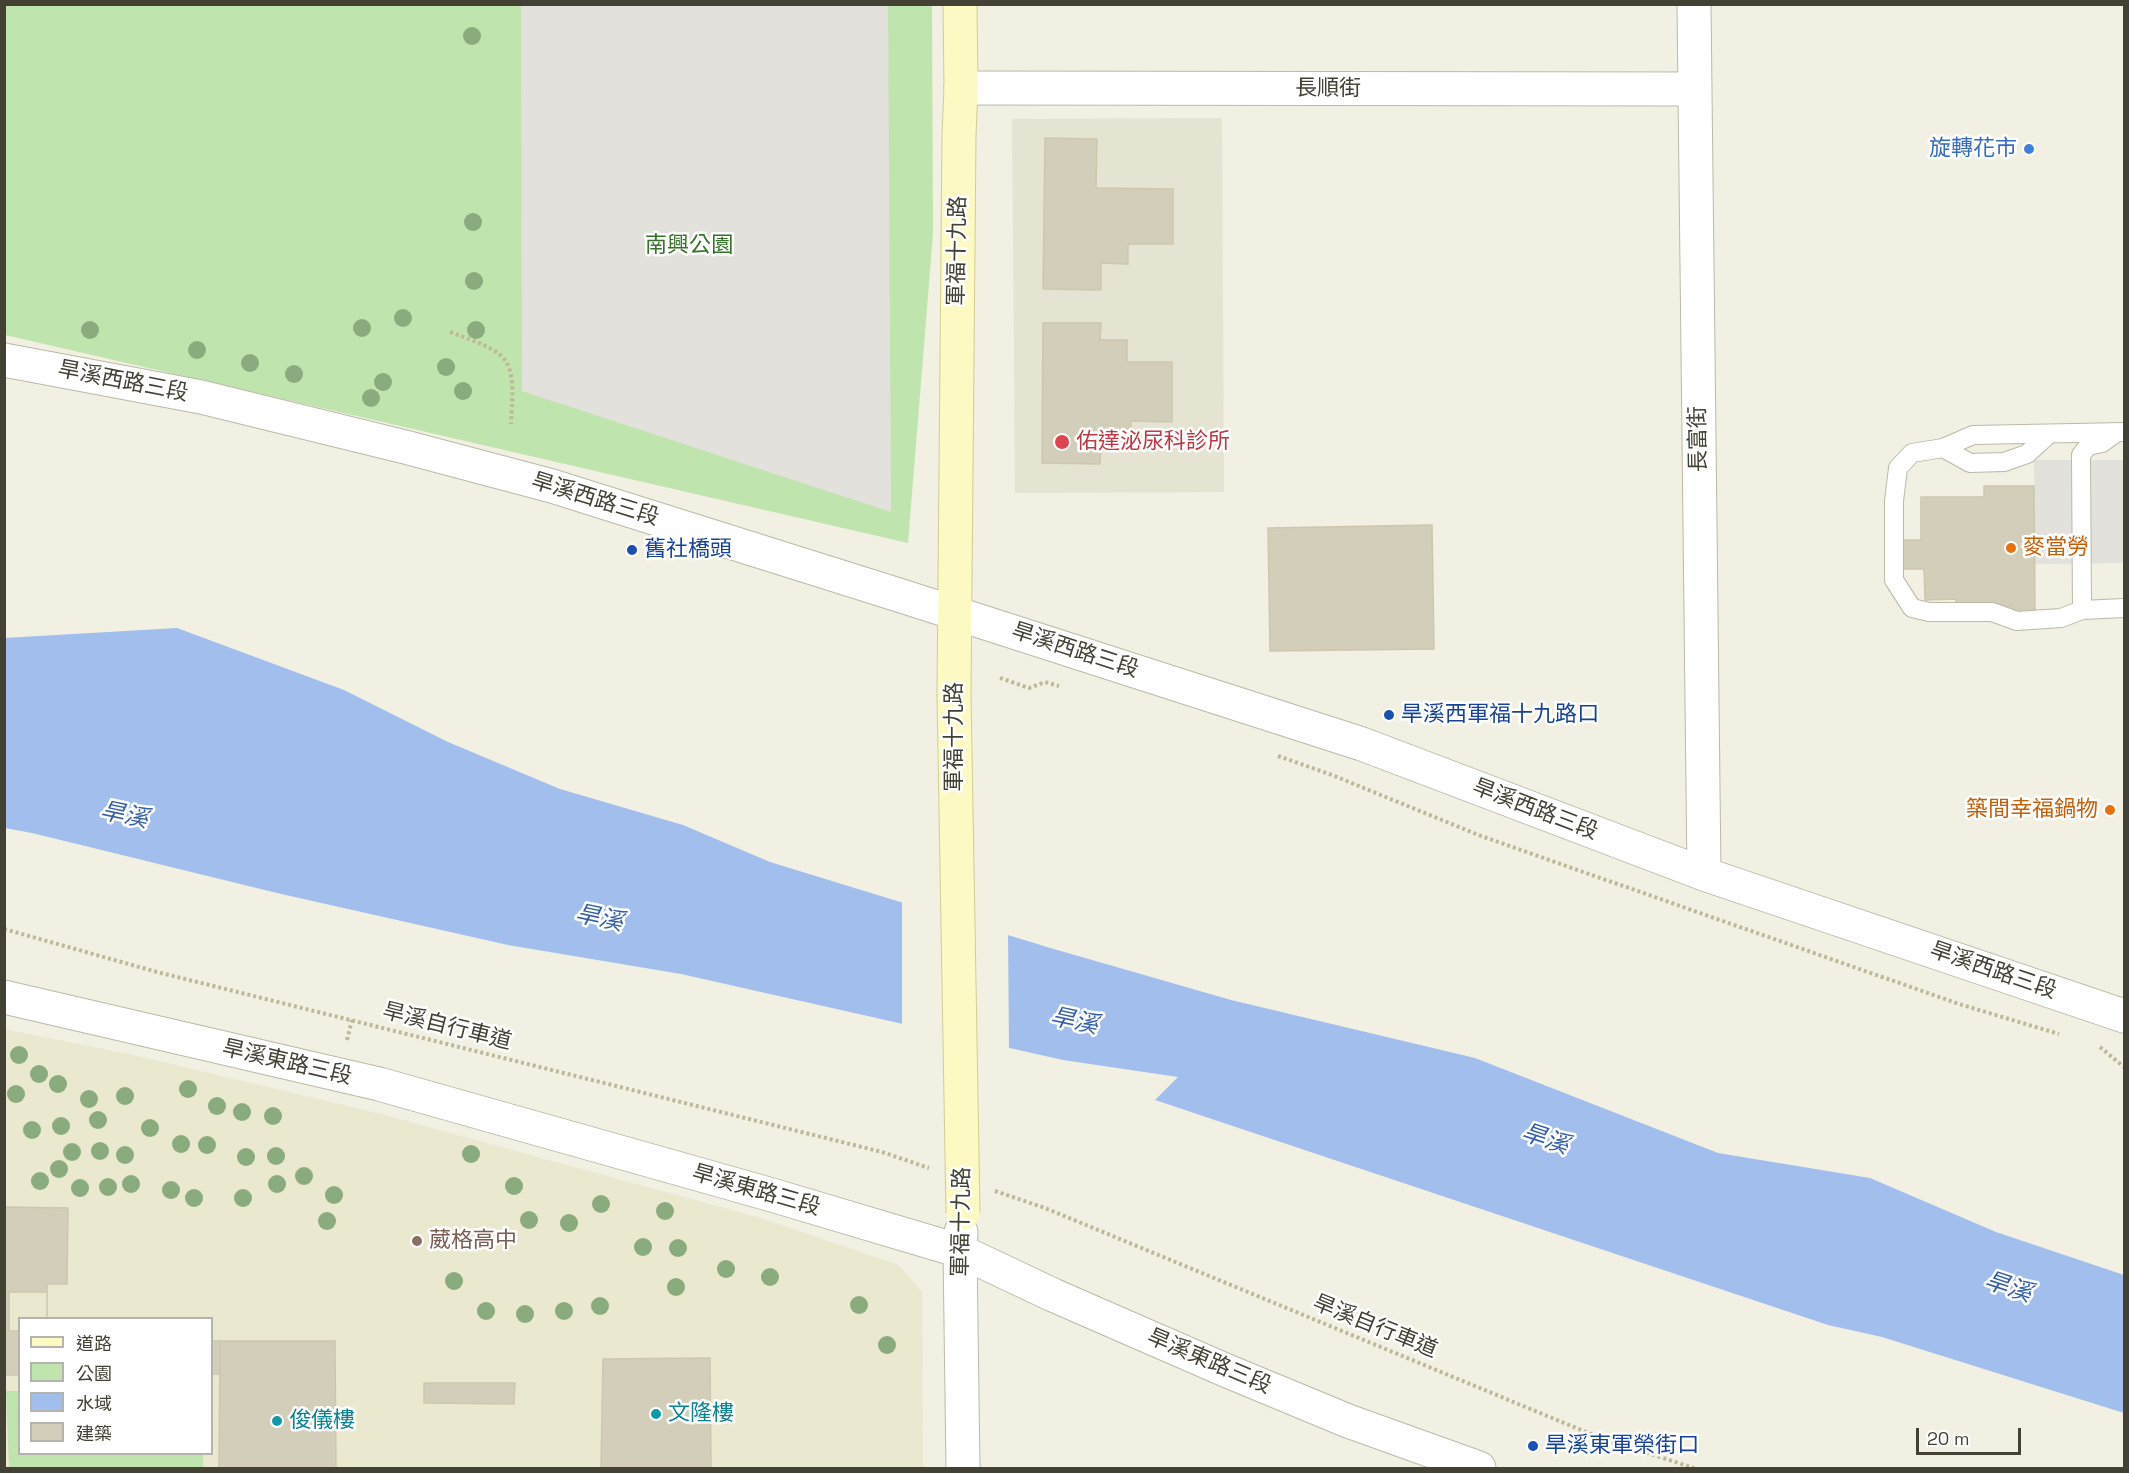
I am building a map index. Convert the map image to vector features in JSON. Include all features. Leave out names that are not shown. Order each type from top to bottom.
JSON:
[{"type":"street","name":"軍福十九路","points":[[960,4],[954,694],[963,1213],[960,1251],[963,1468]]},
{"type":"street","name":"長富街","points":[[1694,4],[1704,874]]},
{"type":"street","name":"長順街","points":[[961,88],[1695,89]]},
{"type":"street","name":"旱溪西路三段","points":[[4,360],[201,397],[552,486],[1362,744],[1704,874],[2124,1016]]},
{"type":"street","name":"旱溪東路三段","points":[[4,997],[379,1084],[772,1195],[960,1251],[1053,1295],[1225,1370],[1348,1420],[1479,1468]]},
{"type":"lane","points":[[2121,432],[1973,435],[1943,448],[1912,453],[1898,468],[1894,501],[1894,580],[1912,608],[1929,612],[1992,612],[2017,621],[2061,618],[2082,610],[2124,608]]},
{"type":"lane","points":[[2082,610],[2081,455],[2088,446],[2102,443],[2121,432]]},
{"type":"lane","points":[[1943,448],[1970,463],[2004,462],[2026,454],[2049,434]]},
{"type":"path","points":[[450,332],[501,353],[510,367],[514,384],[512,424]]},
{"type":"path","points":[[1000,678],[1029,688],[1045,682],[1067,688]]},
{"type":"path","points":[[1277,756],[1332,775],[1481,836],[1959,1004],[2066,1036]]},
{"type":"path","name":"旱溪自行車道","points":[[4,929],[157,972],[882,1152]]},
{"type":"path","points":[[347,1040],[352,1020]]},
{"type":"path","points":[[2098,1045],[2124,1067]]},
{"type":"path","name":"旱溪自行車道","points":[[1045,1209],[1598,1437],[1694,1468]]},
{"type":"shaded area","points":[[521,5],[888,5],[891,512],[522,391]]},
{"type":"shaded area","points":[[1222,118],[1224,492],[1015,493],[1012,119]]},
{"type":"shaded area","points":[[2034,460],[2124,460],[2124,563],[2035,564]]},
{"type":"shaded area","name":"葳格高中","points":[[4,1029],[133,1055],[377,1113],[761,1218],[899,1265],[922,1292],[923,1468],[5,1468]]},
{"type":"green space","name":"南興公園","points":[[5,5],[932,5],[933,234],[908,543],[5,335]]},
{"type":"green space","points":[[6,1391],[18,1391],[18,1455],[203,1455],[203,1468],[9,1468]]},
{"type":"water","name":"旱溪","points":[[177,628],[344,690],[448,742],[560,789],[683,825],[770,862],[1047,947],[1231,1000],[1475,1058],[1718,1153],[1870,1178],[1996,1232],[2124,1275],[2124,1413],[1882,1337],[1828,1325],[1155,1100],[1178,1077],[1063,1060],[681,974],[508,945],[5,828],[4,638]]},
{"type":"pier","points":[[902,899],[1008,932],[1009,1051],[902,1027]]},
{"type":"building","points":[[1045,138],[1097,139],[1096,188],[1173,189],[1173,244],[1128,244],[1128,264],[1101,263],[1101,290],[1043,289]]},
{"type":"building","points":[[1043,323],[1101,323],[1100,340],[1127,340],[1127,362],[1172,362],[1172,422],[1131,421],[1131,430],[1101,429],[1100,464],[1042,463]]},
{"type":"building","points":[[1984,486],[2034,486],[2035,615],[2002,615],[2002,605],[1986,605],[1956,616],[1956,599],[1925,600],[1924,569],[1898,569],[1898,540],[1921,540],[1921,497],[1984,497]]},
{"type":"building","points":[[1432,525],[1434,649],[1270,651],[1268,528]]},
{"type":"building","points":[[4,1207],[68,1208],[67,1284],[47,1284],[47,1317],[18,1317],[18,1375],[4,1375]]},
{"type":"building","points":[[9,1292],[47,1292],[47,1317],[18,1317],[18,1331],[9,1331]]},
{"type":"building","points":[[213,1341],[220,1341],[220,1374],[213,1374]]},
{"type":"building","name":"俊儀樓","points":[[220,1341],[335,1341],[336,1468],[219,1468]]},
{"type":"building","name":"文隆樓","points":[[710,1358],[711,1468],[601,1468],[603,1359]]},
{"type":"building","points":[[424,1383],[515,1383],[514,1404],[424,1403]]},
{"type":"place","name":"旋轉花市","points":[[2029,149]]},
{"type":"place","name":"佑達泌尿科診所","points":[[1062,442]]},
{"type":"place","name":"麥當勞","points":[[2011,548]]},
{"type":"place","name":"舊社橋頭","points":[[632,550]]},
{"type":"place","name":"旱溪西軍福十九路口","points":[[1389,715]]},
{"type":"place","name":"築間幸福鍋物","points":[[2110,810]]},
{"type":"place","name":"葳格高中","points":[[417,1241]]},
{"type":"place","name":"文隆樓","points":[[656,1414]]},
{"type":"place","name":"俊儀樓","points":[[277,1421]]},
{"type":"place","name":"旱溪東軍榮街口","points":[[1533,1446]]}]
